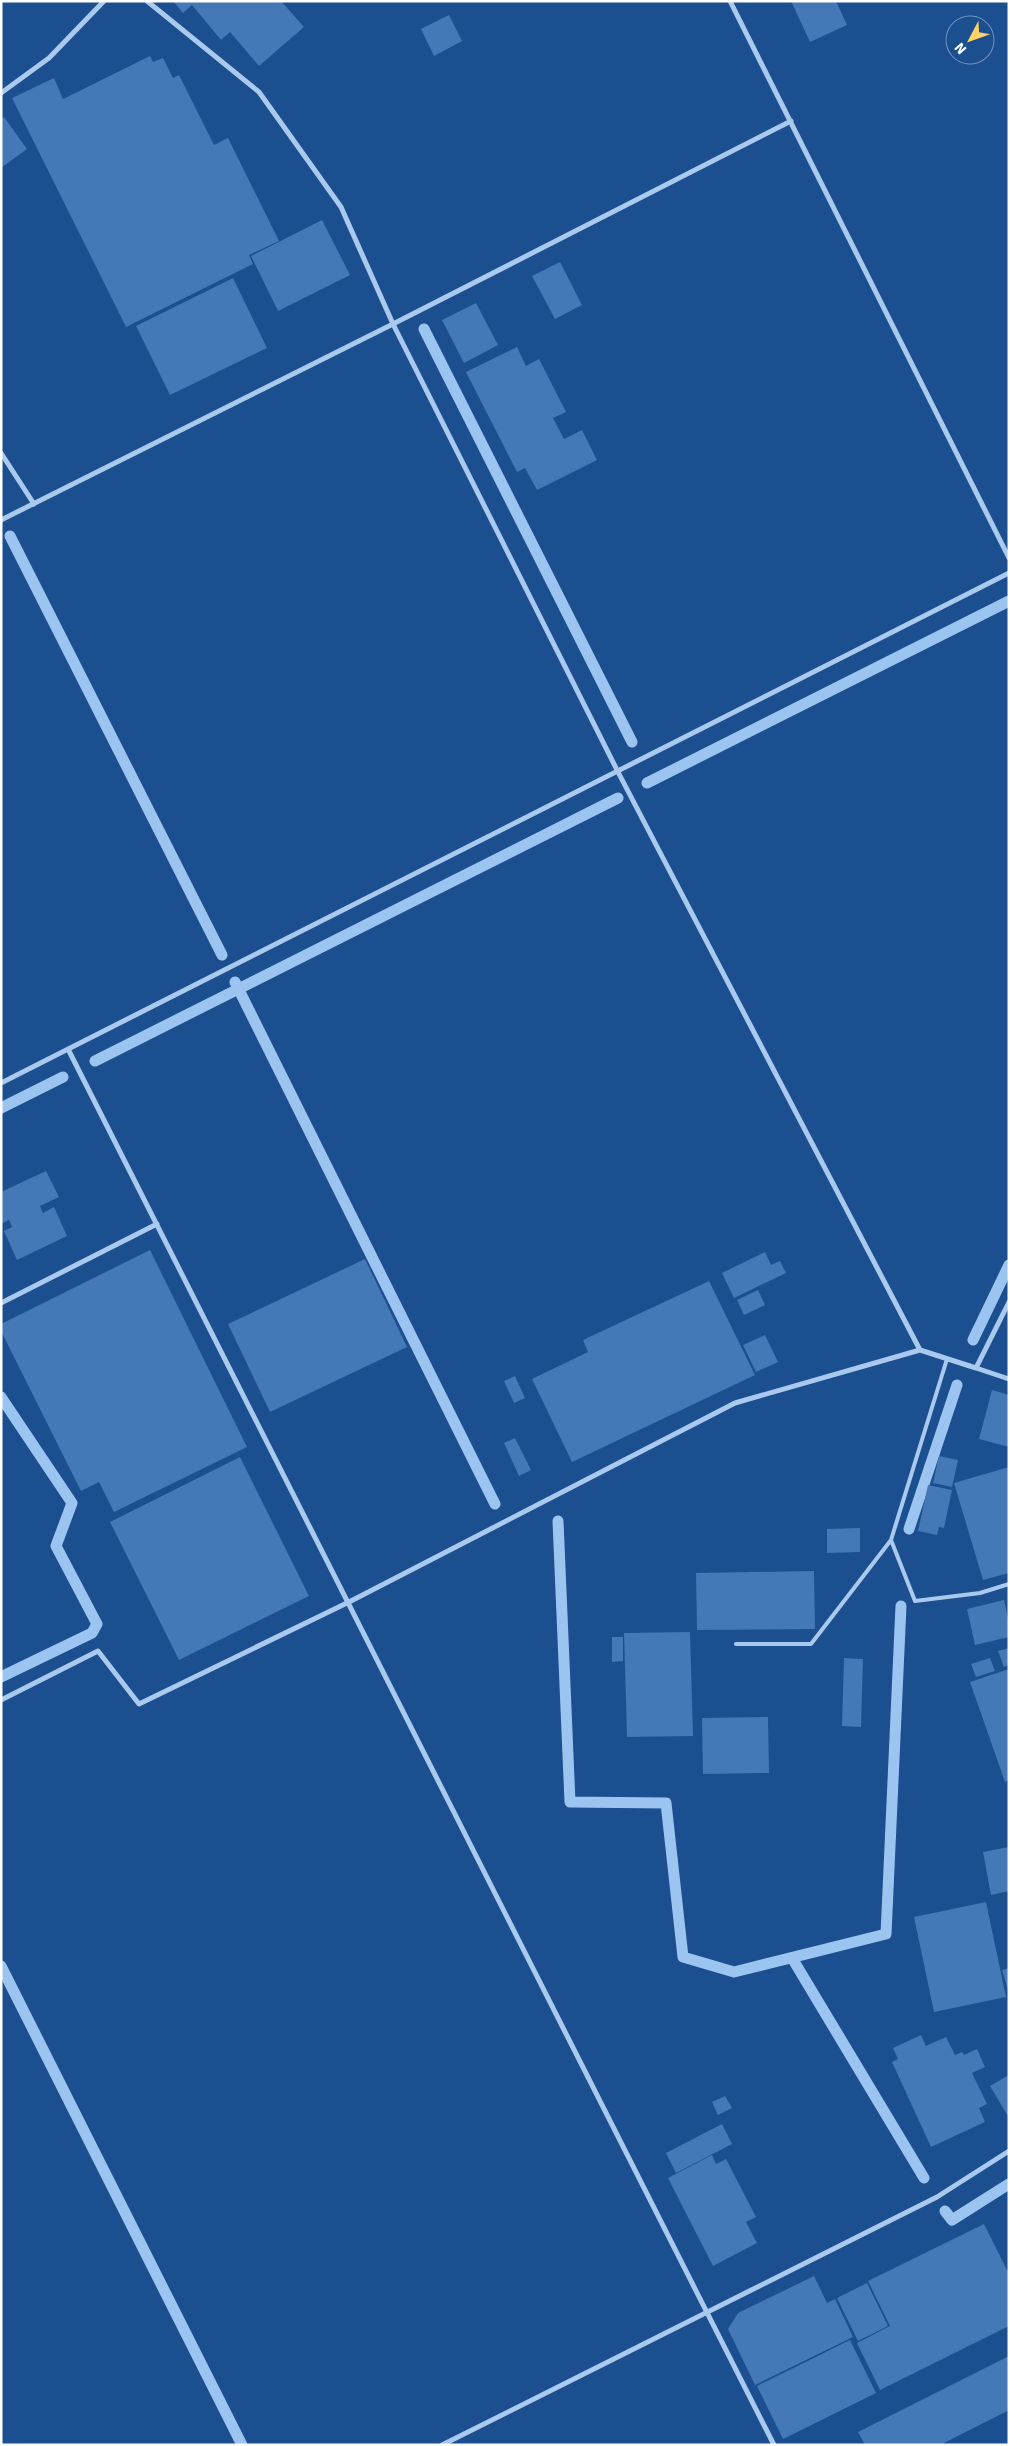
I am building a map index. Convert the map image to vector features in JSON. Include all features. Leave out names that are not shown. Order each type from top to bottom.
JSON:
[{"type":"street","points":[[1,93],[49,58],[104,1]]},
{"type":"street","points":[[147,1],[259,92],[341,207],[394,324],[618,772],[920,1350]]},
{"type":"street","points":[[730,1],[1009,558]]},
{"type":"street","points":[[1,520],[394,324],[790,122]]},
{"type":"street","points":[[1,453],[34,504]]},
{"type":"street","points":[[1,1084],[1009,573]]},
{"type":"street","points":[[69,1051],[774,2445]]},
{"type":"street","points":[[1,1303],[157,1224]]},
{"type":"street","points":[[976,1368],[1009,1302]]},
{"type":"street","points":[[1,1700],[98,1651],[139,1704],[349,1602],[735,1403],[920,1350],[1009,1379]]},
{"type":"street","points":[[442,2445],[937,2197],[1009,2151]]},
{"type":"lane","points":[[736,1644],[811,1644],[891,1540],[947,1359]]},
{"type":"lane","points":[[891,1540],[915,1600],[980,1594],[1009,1584]]},
{"type":"building","points":[[173,1],[281,1],[304,27],[259,66],[230,32],[221,40],[192,5],[183,13]]},
{"type":"building","points":[[791,1],[836,1],[847,25],[810,42]]},
{"type":"building","points":[[449,15],[462,41],[434,56],[421,29]]},
{"type":"building","points":[[150,56],[153,62],[163,58],[173,78],[179,75],[214,145],[228,138],[279,241],[249,255],[253,264],[126,327],[12,98],[54,78],[63,99]]},
{"type":"building","points":[[4,117],[27,149],[1,168],[1,119]]},
{"type":"building","points":[[322,220],[350,275],[278,311],[251,256]]},
{"type":"building","points":[[560,262],[582,305],[555,319],[532,276]]},
{"type":"building","points":[[233,278],[267,348],[170,395],[136,326]]},
{"type":"building","points":[[476,303],[498,345],[464,363],[442,320]]},
{"type":"building","points":[[517,347],[526,366],[539,359],[566,412],[553,418],[564,439],[582,430],[597,460],[537,490],[525,468],[517,472],[466,372]]},
{"type":"building","points":[[46,1171],[59,1197],[40,1206],[43,1213],[54,1207],[67,1236],[17,1260],[4,1231],[12,1227],[9,1220],[1,1224],[1,1192]]},
{"type":"building","points":[[150,1250],[247,1447],[114,1512],[99,1482],[81,1491],[1,1331],[1,1324]]},
{"type":"building","points":[[765,1252],[771,1265],[780,1261],[786,1273],[734,1298],[722,1273]]},
{"type":"building","points":[[365,1259],[407,1347],[270,1412],[228,1324]]},
{"type":"building","points":[[709,1281],[755,1375],[572,1462],[532,1379],[588,1352],[583,1340]]},
{"type":"building","points":[[758,1290],[765,1305],[744,1315],[737,1300]]},
{"type":"building","points":[[765,1335],[778,1362],[756,1372],[743,1345]]},
{"type":"building","points":[[515,1376],[525,1398],[514,1403],[504,1381]]},
{"type":"building","points":[[992,1390],[1009,1395],[1009,1447],[979,1439]]},
{"type":"building","points":[[515,1438],[531,1470],[519,1476],[504,1443]]},
{"type":"building","points":[[939,1456],[958,1460],[952,1487],[933,1483]]},
{"type":"building","points":[[240,1457],[309,1596],[179,1660],[110,1522]]},
{"type":"building","points":[[1009,1467],[1009,1573],[983,1580],[954,1483]]},
{"type":"building","points":[[928,1485],[952,1490],[944,1528],[939,1527],[937,1535],[918,1531]]},
{"type":"building","points":[[860,1528],[860,1552],[827,1553],[827,1529]]},
{"type":"building","points":[[814,1571],[815,1629],[697,1630],[696,1573]]},
{"type":"building","points":[[1004,1600],[1009,1623],[1009,1637],[975,1645],[967,1609]]},
{"type":"building","points":[[690,1632],[693,1736],[627,1737],[624,1633]]},
{"type":"building","points":[[612,1637],[623,1637],[623,1661],[612,1662]]},
{"type":"building","points":[[1009,1648],[1009,1665],[1004,1667],[998,1651]]},
{"type":"building","points":[[844,1658],[863,1659],[861,1727],[842,1726]]},
{"type":"building","points":[[990,1658],[995,1671],[976,1677],[971,1664]]},
{"type":"building","points":[[1009,1669],[1009,1780],[1005,1782],[970,1682]]},
{"type":"building","points":[[768,1717],[769,1773],[703,1774],[702,1718]]},
{"type":"building","points":[[1009,1847],[1009,1891],[991,1895],[983,1852]]},
{"type":"building","points":[[986,1902],[1006,1997],[934,2012],[914,1917]]},
{"type":"building","points":[[1009,1968],[1009,1990],[1008,1990],[1002,1970]]},
{"type":"building","points":[[921,2035],[926,2046],[946,2037],[955,2055],[962,2052],[964,2055],[977,2049],[985,2067],[972,2073],[987,2104],[979,2108],[985,2122],[931,2147],[892,2062],[898,2059],[893,2048]]},
{"type":"building","points":[[1009,2075],[1009,2118],[990,2086]]},
{"type":"building","points":[[725,2096],[732,2108],[718,2115],[712,2102]]},
{"type":"building","points":[[722,2124],[732,2144],[676,2173],[666,2153]]},
{"type":"building","points":[[712,2155],[716,2164],[726,2159],[756,2217],[746,2222],[757,2243],[713,2266],[668,2178]]},
{"type":"building","points":[[984,2224],[1009,2274],[1009,2326],[880,2390],[857,2343],[890,2326],[868,2281]]},
{"type":"building","points":[[814,2276],[827,2303],[835,2299],[853,2337],[755,2385],[728,2329],[738,2313]]},
{"type":"building","points":[[867,2283],[888,2326],[858,2341],[837,2298]]},
{"type":"building","points":[[850,2340],[876,2393],[783,2439],[757,2386]]},
{"type":"building","points":[[1009,2356],[1009,2410],[940,2445],[865,2445],[858,2432]]},
{"type":"waterway","points":[[424,329],[632,742]]},
{"type":"waterway","points":[[10,536],[222,955]]},
{"type":"waterway","points":[[647,783],[1009,601]]},
{"type":"waterway","points":[[95,1061],[618,798]]},
{"type":"waterway","points":[[235,982],[495,1504]]},
{"type":"waterway","points":[[1,1108],[63,1077]]},
{"type":"waterway","points":[[973,1340],[1009,1265]]},
{"type":"waterway","points":[[909,1529],[957,1385]]},
{"type":"waterway","points":[[1,1397],[72,1503],[56,1546],[97,1624],[92,1633],[1,1677]]},
{"type":"waterway","points":[[558,1521],[570,1802],[666,1803],[683,1957],[734,1972],[886,1934],[901,1606]]},
{"type":"waterway","points":[[792,1958],[924,2178]]},
{"type":"waterway","points":[[1,1966],[242,2445]]},
{"type":"waterway","points":[[945,2211],[952,2220],[1009,2184]]}]
